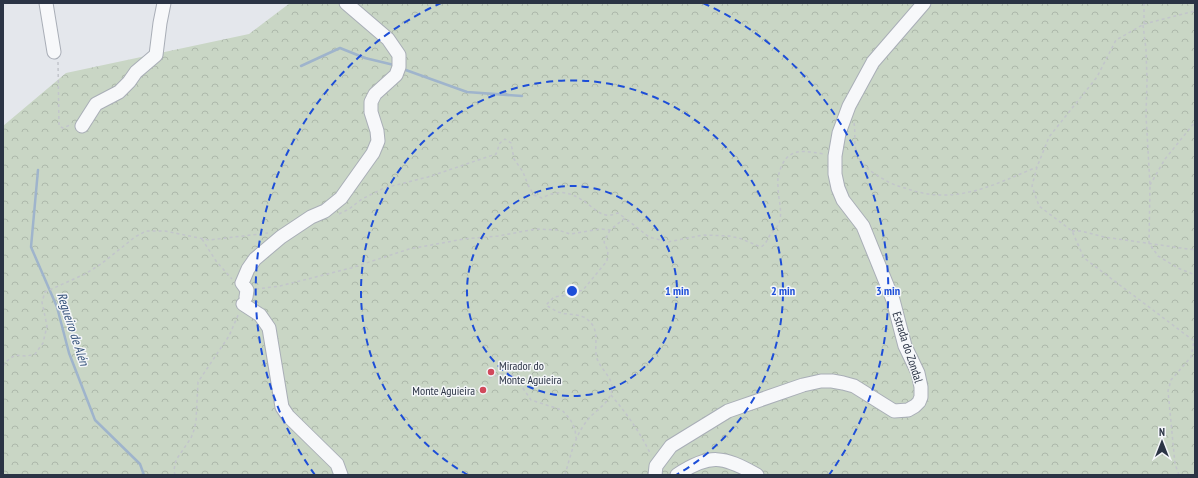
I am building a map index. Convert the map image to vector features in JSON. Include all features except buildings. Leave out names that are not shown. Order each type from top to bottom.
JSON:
[{"type":"street","points":[[46,3],[54,48]]},
{"type":"street","points":[[85,123],[96,104],[119,92],[136,72],[156,55],[164,3]]},
{"type":"street","points":[[341,475],[337,464],[288,416],[282,408],[269,328],[245,293],[248,269],[256,259],[281,237],[310,217],[325,211],[341,198],[374,153],[378,141],[378,131],[371,112],[371,102],[375,94],[396,75],[399,67],[399,55],[388,39],[346,3]]},
{"type":"street","name":"Estrada do Zondal","points":[[655,470],[671,446],[728,411],[803,385],[820,381],[843,383],[854,386],[894,410],[908,410],[919,402],[921,387],[918,373],[905,346],[893,300],[863,226],[844,200],[838,188],[835,174],[835,156],[839,133],[849,106],[873,62],[924,3]]},
{"type":"street","points":[[677,475],[693,464],[704,460],[719,460],[731,463],[757,475]]},
{"type":"path","points":[[1144,3],[1143,25],[1146,49],[1146,115],[1150,185],[1149,243],[1158,256],[1178,268],[1195,275]]},
{"type":"path","points":[[1179,475],[1175,464],[1168,390],[1171,380],[1191,358],[1194,341],[1084,258],[1072,231],[1039,206],[1032,186],[1036,167],[1049,137],[1097,77],[1116,40],[1143,25],[1195,11]]},
{"type":"path","points":[[54,48],[57,52],[58,59],[59,126],[63,128],[85,123]]},
{"type":"path","points":[[849,106],[854,121],[854,144],[862,164],[869,171],[889,183],[913,191],[933,196],[952,196],[990,187],[1036,167]]},
{"type":"path","points":[[1150,185],[1166,159],[1195,122]]},
{"type":"path","points":[[325,211],[336,216],[349,209],[362,199],[384,188],[428,177],[496,154],[500,143],[505,139],[511,143],[514,159],[523,172],[534,195],[542,198],[549,194],[564,192],[578,197],[607,216],[618,213],[649,237],[668,242],[703,235],[729,236],[743,239],[761,247],[766,243],[779,223],[781,213],[778,177],[781,168],[789,155],[796,152],[804,152],[835,156]]},
{"type":"path","points":[[565,475],[576,438],[582,427],[604,405],[611,395],[612,383],[596,355],[597,339],[595,328],[587,319],[562,313],[546,305],[554,297],[568,295],[583,290],[607,261],[608,251],[604,242],[610,230],[625,218]]},
{"type":"path","points":[[175,475],[174,470],[176,460],[191,438],[194,430],[196,421],[198,382],[229,336],[245,293],[251,290],[280,286],[351,268],[409,249],[464,239],[498,236],[536,229],[558,230],[570,234],[601,229],[610,230]]},
{"type":"path","points":[[3,366],[11,357],[15,355],[32,355],[40,350],[46,335],[47,326],[43,308],[43,297],[45,292],[85,274],[101,264],[135,237],[146,231],[165,231],[202,239],[220,240],[272,233]]},
{"type":"path","points":[[1072,231],[1081,231],[1104,237],[1195,250]]},
{"type":"path","points":[[202,239],[231,279],[237,282],[245,293]]},
{"type":"path","points":[[489,378],[508,372],[516,378],[531,400],[562,410],[570,419],[575,428],[576,438]]},
{"type":"path","points":[[611,395],[642,436],[655,470]]},
{"type":"green space","points":[[290,3],[1195,3],[1195,475],[3,475],[3,126],[66,73],[249,34]]},
{"type":"waterway","points":[[301,66],[340,48],[365,58],[394,65]]},
{"type":"waterway","points":[[403,69],[467,92],[522,96]]},
{"type":"waterway","name":"Regueiro de Alén","points":[[38,170],[31,247],[57,307],[69,353],[95,420],[140,464],[144,475]]},
{"type":"place","name":"Mirador do Monte Aguieira","points":[[491,372]]},
{"type":"place","name":"Monte Aguieira","points":[[483,390]]}]
